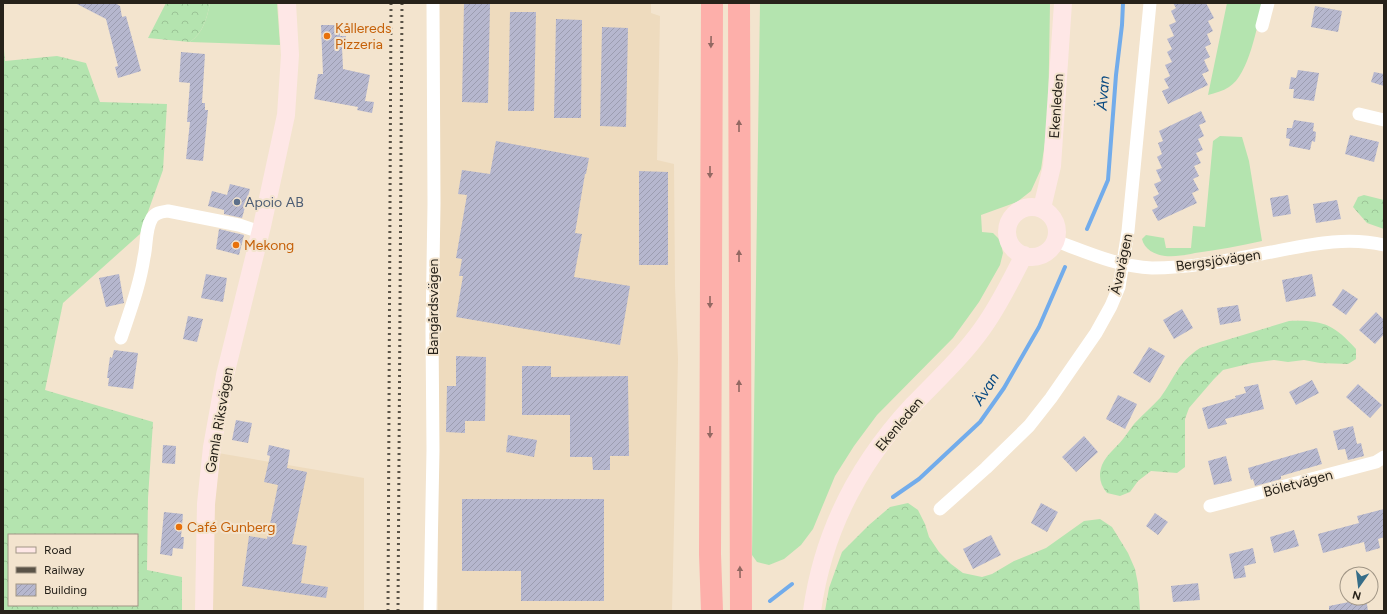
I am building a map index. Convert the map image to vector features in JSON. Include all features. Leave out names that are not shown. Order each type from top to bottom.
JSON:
[{"type":"highway","points":[[712,3],[710,554],[712,611]]},
{"type":"highway","points":[[739,3],[741,611]]},
{"type":"street","name":"Gamla Riksvägen","points":[[204,611],[206,504],[212,447],[225,375],[260,232],[286,115],[290,55],[287,3]]},
{"type":"street","name":"Bangårdsvägen","points":[[430,611],[433,450],[433,3]]},
{"type":"street","name":"Ekenleden","points":[[1042,208],[1052,166],[1063,3]]},
{"type":"street","name":"Ävavägen","points":[[940,509],[986,468],[1029,426],[1051,398],[1096,333],[1111,306],[1119,287],[1128,231],[1150,3]]},
{"type":"street","points":[[1262,26],[1268,3]]},
{"type":"street","points":[[1359,114],[1384,120]]},
{"type":"street","points":[[1035,206],[1042,208],[1052,216],[1055,222],[1057,228],[1056,241],[1050,250],[1040,256],[1024,256],[1012,247],[1008,240],[1008,225],[1011,218],[1021,209],[1035,206]]},
{"type":"street","points":[[122,338],[138,285],[149,227],[152,218],[158,213],[168,211],[239,225],[260,232]]},
{"type":"street","name":"Bergsjövägen","points":[[1056,241],[1123,264],[1151,268],[1189,266],[1262,254],[1315,243],[1340,241],[1384,245]]},
{"type":"street","name":"Ekenleden","points":[[812,611],[820,568],[831,533],[842,507],[858,477],[890,432],[949,369],[982,329],[1001,299],[1024,256]]},
{"type":"street","name":"Böletvägen","points":[[1210,506],[1376,462],[1384,457]]},
{"type":"shaded area","points":[[437,3],[651,3],[651,13],[660,16],[657,160],[674,164],[675,286],[678,359],[672,611],[438,611]]},
{"type":"shaded area","points":[[218,453],[364,478],[364,611],[212,611],[211,532]]},
{"type":"green space","points":[[166,3],[210,3],[206,20],[201,30],[190,42],[148,38]]},
{"type":"green space","points":[[210,3],[277,3],[280,45],[190,42],[201,30],[206,20]]},
{"type":"green space","points":[[760,3],[1050,3],[1048,122],[1041,169],[1031,191],[1017,202],[981,215],[982,232],[993,233],[1000,240],[1003,253],[1000,265],[979,302],[953,338],[877,415],[854,446],[835,476],[813,529],[801,545],[784,559],[769,565],[757,562],[752,555]]},
{"type":"green space","points":[[1227,3],[1263,3],[1255,37],[1242,72],[1236,81],[1229,87],[1222,91],[1208,95]]},
{"type":"green space","points":[[3,37],[5,61],[57,56],[86,63],[100,102],[167,104],[163,170],[140,234],[63,303],[45,390],[153,422],[148,498],[147,570],[182,577],[182,611],[3,611]]},
{"type":"green space","points":[[1220,136],[1242,137],[1249,161],[1262,241],[1177,256],[1161,255],[1150,251],[1143,243],[1142,239],[1146,235],[1164,238],[1166,248],[1191,248],[1193,226],[1205,227],[1213,141]]},
{"type":"green space","points":[[1364,195],[1384,200],[1384,229],[1367,223],[1353,207],[1358,197]]},
{"type":"green space","points":[[1289,321],[1311,321],[1327,325],[1341,334],[1356,349],[1356,359],[1348,364],[1320,363],[1304,360],[1288,362],[1274,360],[1252,363],[1223,370],[1189,408],[1185,419],[1185,467],[1177,473],[1151,471],[1138,481],[1130,492],[1120,496],[1107,493],[1101,483],[1100,476],[1104,461],[1134,424],[1160,398],[1186,359],[1200,348]]},
{"type":"green space","points":[[908,503],[918,510],[925,524],[929,537],[939,552],[951,564],[963,573],[982,577],[992,574],[1014,561],[1046,548],[1084,521],[1100,519],[1112,527],[1128,553],[1135,569],[1138,584],[1140,611],[825,611],[829,588],[842,552],[869,525],[890,507]]},
{"type":"building","points":[[75,3],[115,3],[120,6],[122,17],[126,16],[141,71],[118,78],[115,67],[118,66],[106,19]]},
{"type":"building","points":[[464,3],[490,4],[488,103],[462,102]]},
{"type":"building","points":[[1173,3],[1206,3],[1214,18],[1208,21],[1213,31],[1207,34],[1211,44],[1205,47],[1210,57],[1204,60],[1209,71],[1202,74],[1208,85],[1168,104],[1162,91],[1169,88],[1164,79],[1170,76],[1165,65],[1172,62],[1167,52],[1172,49],[1167,39],[1174,36],[1169,25],[1176,22],[1171,11],[1176,8]]},
{"type":"building","points":[[1315,6],[1342,11],[1338,32],[1311,27]]},
{"type":"building","points":[[510,12],[536,12],[534,111],[508,111]]},
{"type":"building","points":[[556,19],[582,20],[581,118],[554,118]]},
{"type":"building","points":[[321,25],[340,25],[340,36],[346,36],[346,46],[342,47],[343,69],[370,75],[365,101],[374,102],[372,113],[357,110],[358,107],[314,99],[318,74],[323,74]]},
{"type":"building","points":[[602,27],[628,28],[626,127],[600,126]]},
{"type":"building","points":[[181,52],[205,54],[202,103],[205,103],[205,110],[208,110],[203,161],[186,159],[190,122],[187,122],[190,83],[179,82]]},
{"type":"building","points":[[1298,70],[1319,73],[1314,101],[1293,98],[1294,89],[1289,89],[1291,77],[1296,78]]},
{"type":"building","points":[[1374,72],[1384,74],[1384,86],[1371,82]]},
{"type":"building","points":[[1201,111],[1206,122],[1199,125],[1204,136],[1198,139],[1203,150],[1196,153],[1201,163],[1194,166],[1199,176],[1193,179],[1199,190],[1192,193],[1197,203],[1158,221],[1152,210],[1158,207],[1153,197],[1159,194],[1154,184],[1161,181],[1156,170],[1162,168],[1157,157],[1162,154],[1158,143],[1163,141],[1159,131]]},
{"type":"building","points":[[1294,120],[1314,123],[1313,131],[1316,132],[1315,142],[1312,141],[1310,150],[1289,146],[1290,139],[1286,138],[1287,128],[1292,128]]},
{"type":"building","points":[[1350,135],[1379,142],[1374,162],[1345,154]]},
{"type":"building","points":[[496,141],[589,158],[575,233],[582,234],[574,277],[630,286],[620,345],[456,317],[463,276],[459,276],[462,259],[456,258],[467,195],[458,194],[462,170],[490,174]]},
{"type":"building","points":[[639,171],[668,172],[668,265],[639,265]]},
{"type":"building","points":[[230,184],[250,189],[242,218],[224,214],[224,210],[208,206],[212,191],[227,195]]},
{"type":"building","points":[[1288,195],[1291,214],[1273,217],[1270,198]]},
{"type":"building","points":[[1337,200],[1341,219],[1316,223],[1313,204]]},
{"type":"building","points":[[219,229],[244,235],[239,255],[216,249]]},
{"type":"building","points":[[119,274],[124,303],[106,307],[99,278]]},
{"type":"building","points":[[206,274],[227,278],[223,302],[201,298]]},
{"type":"building","points":[[1312,274],[1316,296],[1286,302],[1282,280]]},
{"type":"building","points":[[1343,289],[1358,299],[1346,315],[1332,305]]},
{"type":"building","points":[[1238,305],[1241,321],[1220,325],[1217,308]]},
{"type":"building","points":[[1182,309],[1193,328],[1174,339],[1163,320]]},
{"type":"building","points":[[1376,312],[1384,320],[1384,334],[1375,344],[1359,330]]},
{"type":"building","points":[[188,316],[203,319],[197,342],[183,339]]},
{"type":"building","points":[[1149,347],[1165,356],[1150,383],[1133,373]]},
{"type":"building","points":[[114,350],[138,353],[133,389],[108,386],[109,378],[107,378],[110,357],[112,358]]},
{"type":"building","points":[[456,356],[486,357],[485,421],[465,421],[465,433],[446,432],[447,386],[456,386]]},
{"type":"building","points":[[522,366],[551,366],[551,377],[628,376],[629,456],[610,456],[610,470],[593,470],[592,457],[570,457],[570,415],[522,415]]},
{"type":"building","points":[[1312,380],[1319,393],[1296,405],[1289,392]]},
{"type":"building","points":[[1258,384],[1264,409],[1225,419],[1227,424],[1208,429],[1202,408],[1236,398],[1235,396],[1246,393],[1244,387]]},
{"type":"building","points":[[1358,384],[1382,405],[1370,418],[1346,397]]},
{"type":"building","points":[[1118,395],[1137,404],[1125,429],[1106,419]]},
{"type":"building","points":[[236,420],[252,423],[248,443],[232,440]]},
{"type":"building","points":[[1353,426],[1357,444],[1361,443],[1364,456],[1348,460],[1345,449],[1338,450],[1333,431]]},
{"type":"building","points":[[508,435],[537,440],[534,457],[506,452]]},
{"type":"building","points":[[1084,436],[1098,452],[1076,472],[1062,457]]},
{"type":"building","points":[[163,445],[176,446],[175,464],[162,463]]},
{"type":"building","points":[[269,445],[290,450],[287,468],[307,472],[292,544],[307,546],[301,583],[328,587],[326,598],[242,586],[249,536],[267,539],[278,485],[264,482],[270,456],[267,455]]},
{"type":"building","points":[[1317,448],[1322,464],[1281,476],[1281,479],[1255,486],[1253,479],[1251,480],[1248,468]]},
{"type":"building","points":[[1226,456],[1232,481],[1214,485],[1208,461]]},
{"type":"building","points":[[462,499],[604,499],[604,601],[521,601],[521,571],[462,571]]},
{"type":"building","points":[[1041,503],[1058,512],[1047,532],[1031,523]]},
{"type":"building","points":[[1384,509],[1384,537],[1378,539],[1380,548],[1366,552],[1364,542],[1323,553],[1318,534],[1359,523],[1357,516]]},
{"type":"building","points":[[164,512],[183,514],[181,537],[184,537],[183,549],[173,548],[172,556],[160,554]]},
{"type":"building","points":[[1155,513],[1168,522],[1158,535],[1146,526]]},
{"type":"building","points":[[1294,530],[1299,546],[1274,553],[1270,537]]},
{"type":"building","points":[[991,535],[1001,555],[973,569],[963,549]]},
{"type":"building","points":[[1253,548],[1256,563],[1244,566],[1246,577],[1234,579],[1229,554]]},
{"type":"building","points":[[1198,583],[1200,600],[1173,602],[1171,586]]},
{"type":"building","points":[[1339,604],[1339,606],[1367,606],[1368,611],[1329,611],[1329,606]]},
{"type":"waterway","name":"Ävan","points":[[1087,229],[1108,180],[1123,3]]},
{"type":"waterway","name":"Ävan","points":[[893,497],[919,479],[980,422],[1004,388],[1039,327],[1065,267]]},
{"type":"waterway","name":"Ävan","points":[[770,601],[792,584]]},
{"type":"railway","points":[[388,611],[391,3]]},
{"type":"railway","points":[[398,611],[402,3]]},
{"type":"place","name":"Kållereds Pizzeria","points":[[327,36]]},
{"type":"place","name":"Apoio AB","points":[[237,202]]},
{"type":"place","name":"Mekong","points":[[236,245]]},
{"type":"place","name":"Café Gunberg","points":[[179,527]]}]
